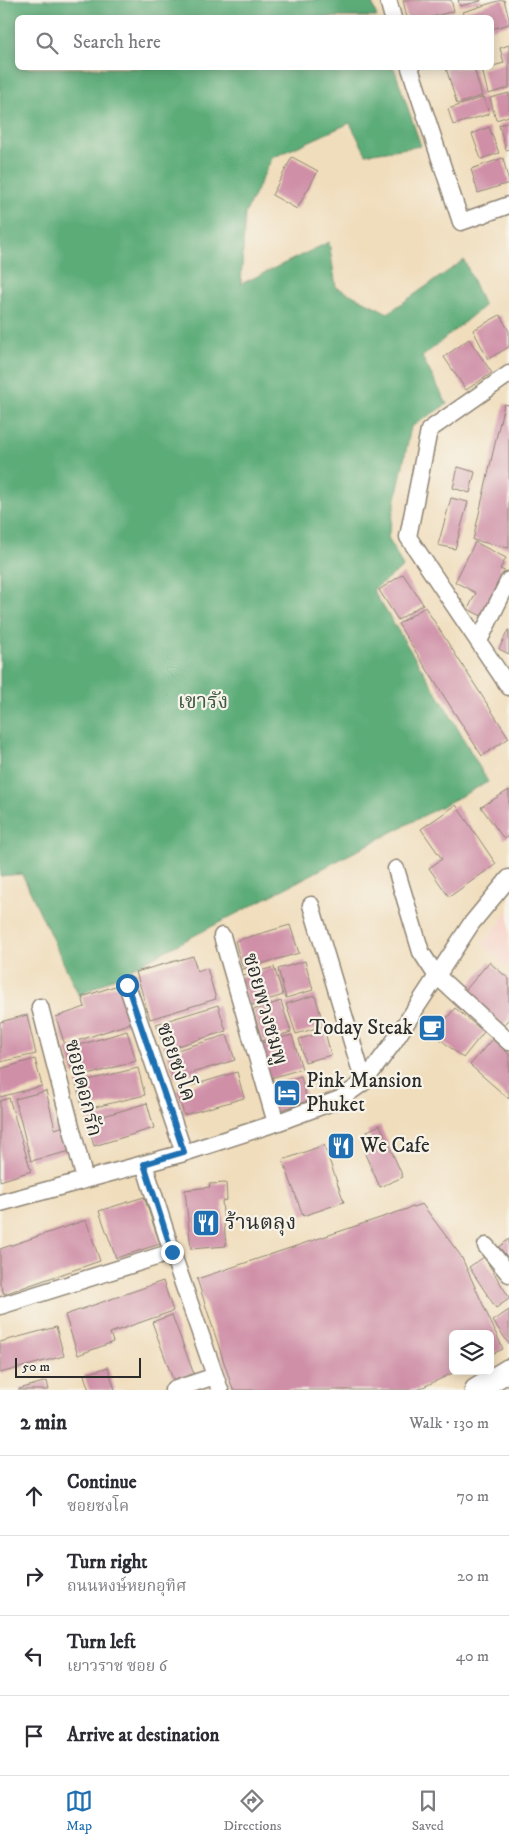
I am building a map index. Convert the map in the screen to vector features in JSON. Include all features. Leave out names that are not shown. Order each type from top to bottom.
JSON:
[{"type":"main road","points":[[476,1390],[509,1370]]},
{"type":"street","points":[[388,0],[392,15]]},
{"type":"street","points":[[411,70],[461,222],[509,205]]},
{"type":"street","points":[[509,374],[429,430],[408,536],[509,687]]},
{"type":"street","points":[[480,641],[509,580]]},
{"type":"street","points":[[396,869],[421,952],[436,975],[509,1042]]},
{"type":"street","points":[[0,1204],[184,1152],[276,1123],[340,1099],[364,1082],[393,1043],[471,924],[509,878]]},
{"type":"street","points":[[311,905],[364,1082]]},
{"type":"street","name":"ซอยพวงชมพู","points":[[222,936],[276,1123]]},
{"type":"street","name":"ซอยชงโค","points":[[127,985],[184,1152]]},
{"type":"street","name":"ซอยดอกรัก","points":[[40,1007],[85,1180]]},
{"type":"street","points":[[144,1164],[172,1252],[218,1383],[173,1390]]},
{"type":"street","points":[[486,1246],[509,1274]]},
{"type":"street","points":[[0,1306],[172,1252]]},
{"type":"shaded area","points":[[509,911],[509,969],[483,944]]},
{"type":"green space","name":"เขารัง","points":[[0,0],[371,0],[376,15],[15,15],[15,70],[395,70],[421,146],[366,154],[350,123],[272,158],[245,214],[241,284],[329,242],[336,287],[388,313],[464,260],[484,306],[422,357],[447,404],[411,427],[388,537],[403,567],[373,590],[446,708],[488,782],[79,996],[22,874],[0,876]]},
{"type":"building","points":[[403,0],[451,0],[454,11],[439,15],[406,15]]},
{"type":"building","points":[[458,0],[481,0],[481,1],[460,6]]},
{"type":"building","points":[[504,0],[509,24],[494,28],[494,15],[464,15],[463,12]]},
{"type":"building","points":[[509,45],[509,88],[488,94],[482,70],[494,70],[494,66],[504,63],[500,48]]},
{"type":"building","points":[[447,70],[475,70],[482,96],[457,104]]},
{"type":"building","points":[[509,93],[509,116],[496,120],[490,98]]},
{"type":"building","points":[[484,97],[489,114],[453,125],[448,109]]},
{"type":"building","points":[[509,122],[509,149],[506,150],[499,125]]},
{"type":"building","points":[[489,127],[499,153],[481,159],[472,134]]},
{"type":"building","points":[[292,157],[318,171],[297,209],[272,195]]},
{"type":"building","points":[[503,158],[509,183],[478,193],[471,169]]},
{"type":"building","points":[[500,315],[509,331],[509,347],[488,359],[473,330]]},
{"type":"building","points":[[469,339],[492,373],[466,390],[444,357]]},
{"type":"building","points":[[504,404],[509,405],[509,548],[473,540]]},
{"type":"building","points":[[458,467],[475,472],[470,493],[453,488]]},
{"type":"building","points":[[451,498],[468,502],[455,549],[438,545]]},
{"type":"building","points":[[475,542],[506,558],[500,569],[509,573],[485,618],[468,609],[476,593],[455,582]]},
{"type":"building","points":[[403,574],[423,604],[398,620],[379,590]]},
{"type":"building","points":[[425,607],[509,738],[482,756],[398,624]]},
{"type":"building","points":[[509,630],[509,654],[499,649]]},
{"type":"building","points":[[509,790],[509,836],[504,839],[481,807]]},
{"type":"building","points":[[456,805],[496,864],[449,897],[429,868],[442,859],[421,829]]},
{"type":"building","points":[[290,925],[299,953],[243,969],[235,941]]},
{"type":"building","points":[[193,956],[197,971],[207,968],[216,999],[150,1019],[136,972]]},
{"type":"building","points":[[305,961],[313,990],[286,998],[278,969]]},
{"type":"building","points":[[489,962],[509,979],[509,1019],[503,1025],[464,992]]},
{"type":"building","points":[[274,967],[283,995],[249,1006],[240,977]]},
{"type":"building","points":[[118,985],[131,1023],[65,1045],[56,1017],[85,1007],[82,997]]},
{"type":"building","points":[[315,995],[324,1026],[296,1034],[286,1004]]},
{"type":"building","points":[[281,1001],[291,1032],[262,1041],[253,1010]]},
{"type":"building","points":[[218,1005],[226,1031],[165,1050],[156,1024]]},
{"type":"building","points":[[455,1008],[484,1032],[463,1058],[434,1034]]},
{"type":"building","points":[[27,1015],[36,1054],[0,1062],[0,1022]]},
{"type":"building","points":[[127,1031],[136,1061],[88,1075],[86,1070],[73,1074],[66,1049]]},
{"type":"building","points":[[325,1032],[331,1055],[305,1062],[299,1039]]},
{"type":"building","points":[[227,1035],[235,1060],[175,1078],[167,1053]]},
{"type":"building","points":[[292,1035],[302,1069],[267,1079],[258,1044]]},
{"type":"building","points":[[492,1039],[509,1054],[509,1099],[470,1065]]},
{"type":"building","points":[[35,1059],[42,1086],[0,1097],[0,1069]]},
{"type":"building","points":[[138,1068],[145,1095],[83,1110],[76,1083]]},
{"type":"building","points":[[237,1072],[244,1098],[184,1115],[177,1090]]},
{"type":"building","name":"Pink Mansion Phuket","points":[[301,1076],[307,1101],[275,1112],[267,1086]]},
{"type":"building","points":[[46,1091],[55,1129],[64,1126],[71,1151],[31,1161],[15,1099]]},
{"type":"building","points":[[9,1098],[31,1171],[0,1181],[0,1101]]},
{"type":"building","points":[[147,1103],[154,1128],[94,1146],[87,1121]]},
{"type":"building","points":[[380,1125],[403,1177],[380,1187],[364,1152],[374,1148],[367,1131]]},
{"type":"building","points":[[324,1145],[344,1202],[303,1216],[283,1160]]},
{"type":"building","name":"ร้านตลุง","points":[[226,1183],[227,1200],[222,1201],[226,1246],[191,1249],[185,1190],[210,1187],[209,1184]]},
{"type":"building","points":[[144,1197],[160,1244],[116,1258],[99,1211]]},
{"type":"building","points":[[422,1204],[461,1256],[503,1349],[494,1353],[494,1330],[449,1330],[449,1375],[417,1390],[233,1390],[197,1279]]},
{"type":"building","points":[[86,1220],[100,1261],[4,1294],[0,1283],[0,1249]]},
{"type":"building","points":[[509,1239],[509,1259],[499,1247]]},
{"type":"building","points":[[484,1257],[509,1297],[509,1299],[496,1308],[469,1267]]},
{"type":"building","points":[[163,1281],[173,1311],[110,1333],[113,1342],[78,1355],[65,1315]]},
{"type":"building","points":[[509,1310],[509,1344],[493,1321]]},
{"type":"building","points":[[172,1315],[195,1377],[175,1385],[152,1322]]},
{"type":"building","points":[[56,1327],[64,1356],[0,1373],[0,1342]]},
{"type":"building","points":[[108,1367],[115,1390],[89,1390],[84,1375]]},
{"type":"building","points":[[47,1381],[49,1390],[19,1390],[19,1389]]},
{"type":"place","name":"Today Steak","points":[[432,1028]]},
{"type":"place","name":"Pink Mansion Phuket","points":[[287,1093]]},
{"type":"place","name":"We Cafe","points":[[341,1146]]},
{"type":"place","name":"ร้านตลุง","points":[[206,1223]]},
{"type":"route","points":[[127,985],[184,1152],[144,1164],[172,1252]]}]
